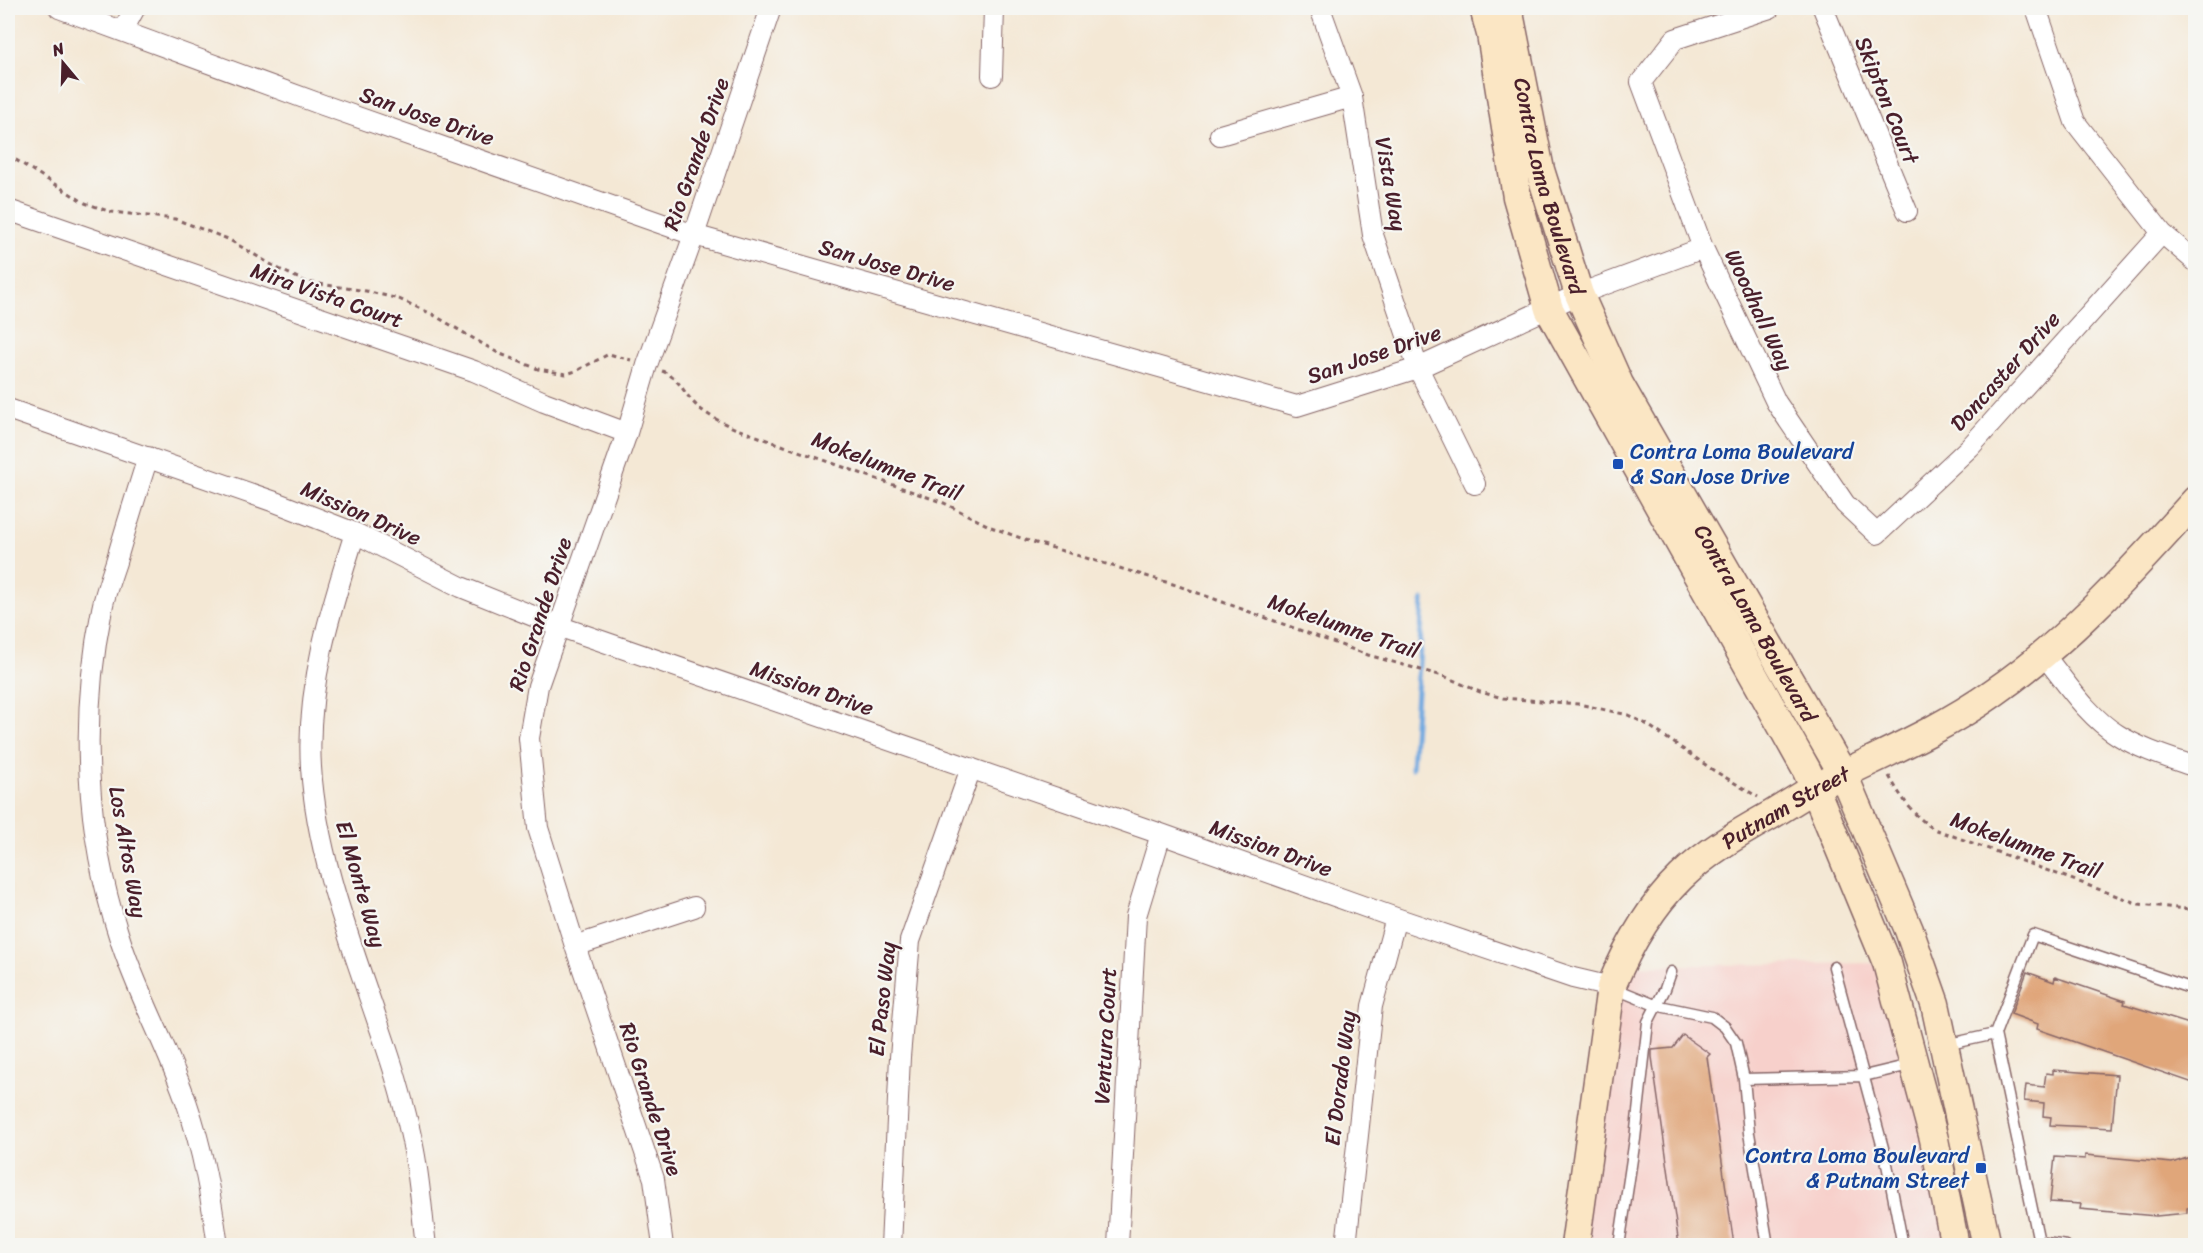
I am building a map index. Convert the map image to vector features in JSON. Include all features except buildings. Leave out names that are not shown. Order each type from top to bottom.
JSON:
[{"type":"main road","name":"Contra Loma Boulevard","points":[[1484,8],[1491,34],[1517,197],[1549,309],[1806,769],[1815,789],[1887,963],[1934,1139],[1955,1245]]},
{"type":"main road","name":"Contra Loma Boulevard","points":[[1508,8],[1540,170],[1579,294],[1619,384],[1843,774],[1908,930],[1935,1004],[1987,1245]]},
{"type":"main road","name":"Putnam Street","points":[[1575,1245],[1611,987],[1626,951],[1641,926],[1680,878],[1722,844],[1815,789],[1938,727],[1993,693],[2084,618],[2140,562],[2196,500]]},
{"type":"street","name":"San Jose Drive","points":[[59,8],[334,109],[694,235],[1297,406],[1418,368],[1579,294],[1702,248]]},
{"type":"street","points":[[123,30],[135,8]]},
{"type":"street","name":"Rio Grande Drive","points":[[663,1245],[654,1179],[575,946],[538,828],[529,738],[538,686],[627,433],[647,365],[771,8]]},
{"type":"street","points":[[992,76],[994,8]]},
{"type":"street","name":"Vista Way","points":[[1320,8],[1352,98],[1373,235],[1418,368],[1475,484]]},
{"type":"street","name":"Woodhall Way","points":[[1770,8],[1675,39],[1641,82],[1702,248],[1776,402],[1845,504],[1877,534]]},
{"type":"street","name":"Skipton Court","points":[[1823,8],[1907,212]]},
{"type":"street","points":[[2036,8],[2075,122],[2162,233],[2196,262]]},
{"type":"street","points":[[1220,135],[1352,98]]},
{"type":"street","name":"Mira Vista Court","points":[[8,210],[474,371],[544,402],[627,433]]},
{"type":"street","name":"Doncaster Drive","points":[[1877,534],[1970,447],[2162,233]]},
{"type":"street","name":"Mission Drive","points":[[8,409],[275,502],[355,533],[461,586],[558,626],[1161,834],[1396,918],[1573,978],[1611,987]]},
{"type":"street","name":"Los Altos Way","points":[[147,458],[102,607],[97,635],[89,688],[87,741],[90,781],[104,882],[119,937],[187,1104],[209,1180],[218,1245]]},
{"type":"street","name":"El Monte Way","points":[[355,533],[331,606],[322,645],[312,720],[310,767],[318,820],[331,880],[393,1071],[414,1151],[426,1245]]},
{"type":"street","points":[[2043,654],[2076,695],[2106,727],[2145,749],[2196,767]]},
{"type":"street","name":"El Paso Way","points":[[891,1245],[900,1057],[910,941],[970,768]]},
{"type":"street","name":"Ventura Court","points":[[1118,1245],[1136,916],[1161,834]]},
{"type":"street","points":[[575,946],[694,907]]},
{"type":"street","name":"El Dorado Way","points":[[1346,1245],[1372,1006],[1396,918]]},
{"type":"lane","points":[[2039,1242],[1995,1034],[2032,935],[2196,990]]},
{"type":"lane","points":[[1834,967],[1886,1159],[1903,1245]]},
{"type":"lane","points":[[1619,1245],[1635,1140],[1648,1022],[1671,972]]},
{"type":"lane","points":[[1611,987],[1655,1005],[1712,1017],[1725,1027],[1737,1043],[1768,1245]]},
{"type":"lane","points":[[1944,1045],[1995,1034]]},
{"type":"lane","points":[[1744,1079],[1864,1076],[1914,1063]]},
{"type":"lane","points":[[2024,1245],[2039,1242],[2066,1245]]},
{"type":"path","name":"Mokelumne Trail","points":[[8,155],[85,203],[111,212],[161,216],[192,224],[228,239],[306,282],[366,291],[399,299],[432,314],[498,353],[538,369],[566,374],[576,372],[609,354],[647,365],[675,378],[692,401],[714,418],[734,428],[944,503],[991,527],[1026,540],[1176,585],[1368,654],[1446,677],[1480,692],[1503,698],[1579,704],[1628,714],[1648,725],[1713,770],[1758,796],[1773,814]]},
{"type":"path","name":"Mokelumne Trail","points":[[1879,758],[1899,794],[1913,813],[1934,829],[2139,904],[2196,910]]},
{"type":"shaded area","points":[[1887,963],[1955,1245],[1575,1246],[1620,966]]},
{"type":"waterway","points":[[1412,768],[1423,600]]},
{"type":"place","name":"Contra Loma Boulevard & San Jose Drive","points":[[1618,464]]},
{"type":"place","name":"Contra Loma Boulevard & Putnam Street","points":[[1981,1168]]}]
